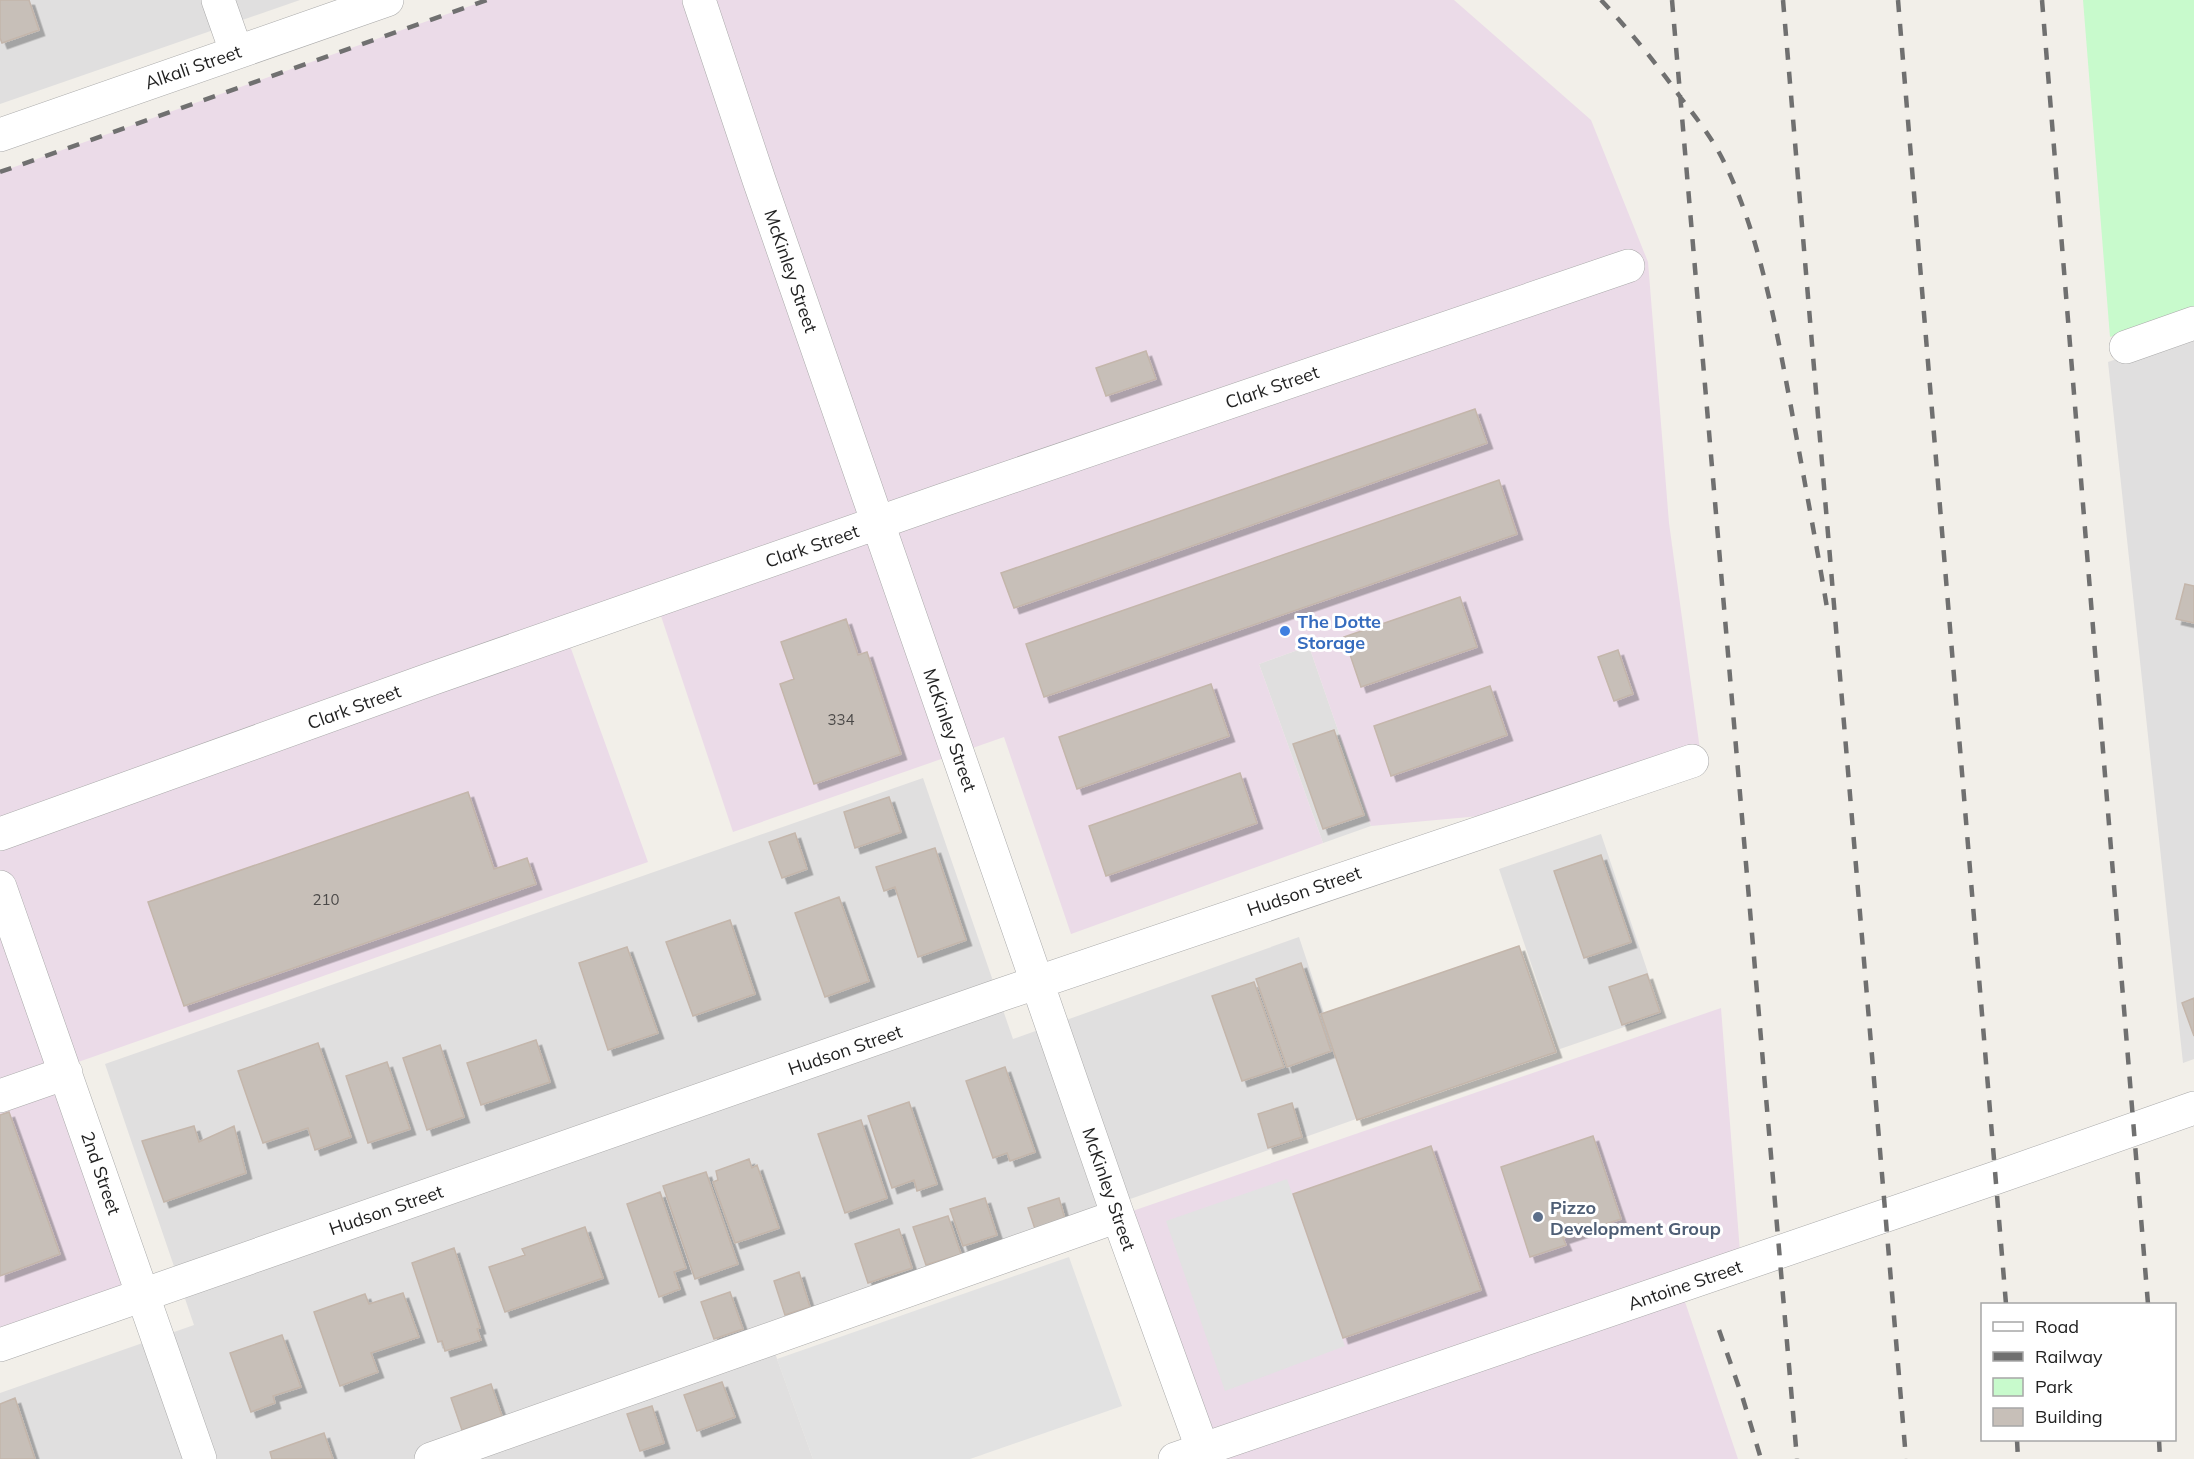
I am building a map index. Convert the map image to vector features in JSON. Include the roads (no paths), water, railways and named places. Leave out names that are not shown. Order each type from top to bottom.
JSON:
[{"type":"street","points":[[218,0],[236,51]]},
{"type":"street","name":"Alkali Street","points":[[0,135],[387,0]]},
{"type":"street","name":"McKinley Street","points":[[699,0],[1118,1216],[1195,1456]]},
{"type":"street","name":"Clark Street","points":[[0,834],[431,679],[878,523],[1628,266]]},
{"type":"street","points":[[2126,347],[2194,323]]},
{"type":"street","name":"Hudson Street","points":[[0,1345],[1037,982],[1692,761]]},
{"type":"street","name":"2nd Street","points":[[0,887],[200,1459]]},
{"type":"street","points":[[0,1096],[66,1073]]},
{"type":"street","name":"Antoine Street","points":[[1195,1456],[2194,1108]]},
{"type":"street","points":[[431,1459],[1118,1216]]},
{"type":"railway","points":[[0,172],[487,0]]},
{"type":"railway","points":[[1601,0],[1652,60],[1704,129],[1720,154],[1737,190],[1748,220],[1773,314],[1827,608]]},
{"type":"railway","points":[[1672,0],[1797,1459]]},
{"type":"railway","points":[[1783,0],[1906,1459]]},
{"type":"railway","points":[[1898,0],[2006,1303]]},
{"type":"railway","points":[[2042,0],[2148,1303]]},
{"type":"railway","points":[[1719,1330],[1761,1459]]},
{"type":"railway","points":[[2017,1441],[2018,1459]]},
{"type":"railway","points":[[2159,1441],[2160,1459]]},
{"type":"place","name":"The Dotte Storage","points":[[1285,631]]},
{"type":"place","name":"Pizzo Development Group","points":[[1538,1217]]}]
